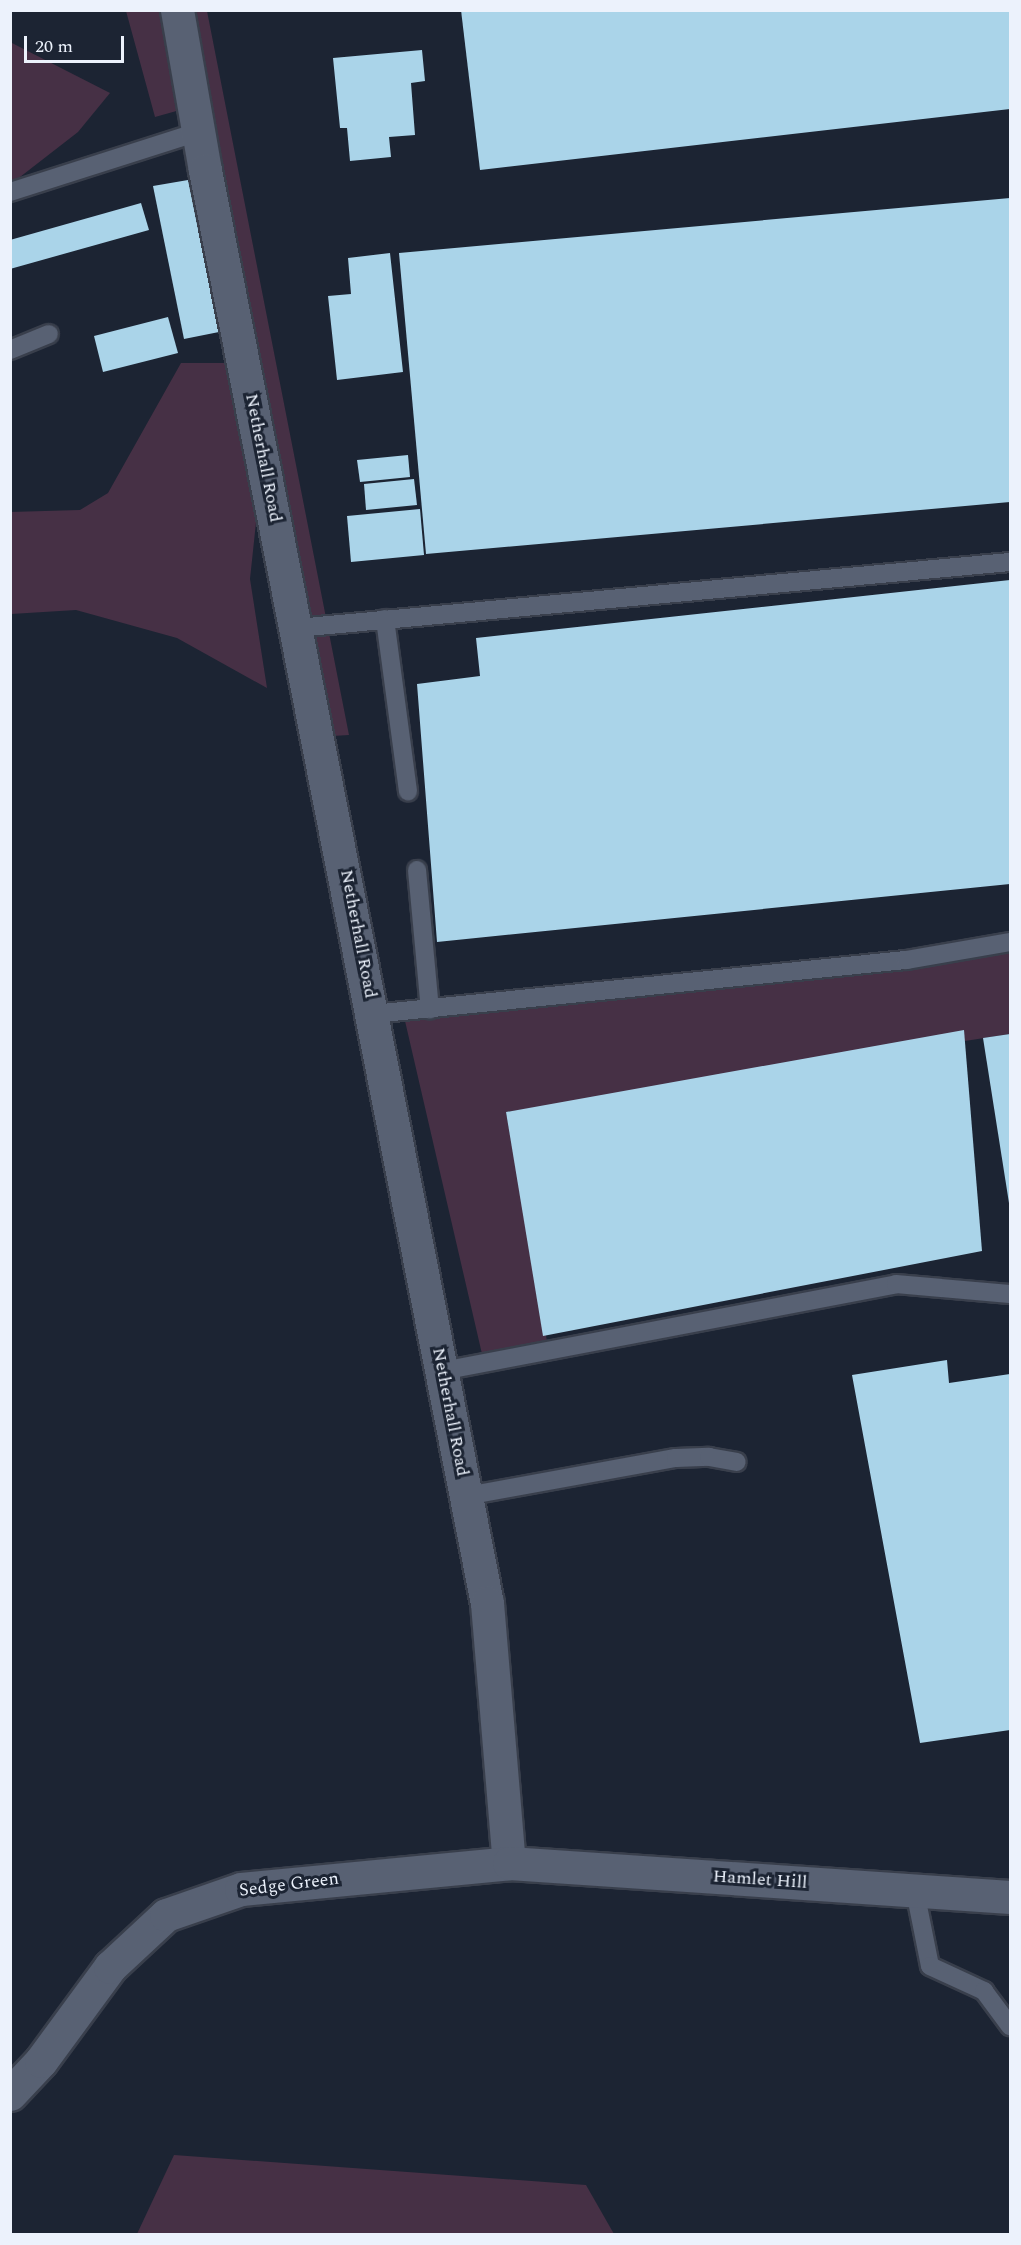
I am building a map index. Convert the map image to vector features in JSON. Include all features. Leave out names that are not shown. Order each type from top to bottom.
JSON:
[{"type":"street","name":"Netherhall Road","points":[[177,10],[198,132],[487,1603],[509,1863]]},
{"type":"street","name":"Hamlet Hill","points":[[509,1863],[1011,1897]]},
{"type":"street","name":"Sedge Green","points":[[10,2094],[41,2061],[110,1967],[166,1915],[240,1889],[509,1863]]},
{"type":"lane","points":[[10,192],[198,132]]},
{"type":"lane","points":[[10,350],[49,334]]},
{"type":"lane","points":[[297,628],[1011,562]]},
{"type":"lane","points":[[385,619],[408,791]]},
{"type":"lane","points":[[417,870],[430,1009]]},
{"type":"lane","points":[[373,1014],[906,960],[1011,942]]},
{"type":"lane","points":[[442,1371],[896,1284],[1011,1294]]},
{"type":"lane","points":[[466,1496],[676,1458],[709,1457],[737,1462]]},
{"type":"lane","points":[[915,1891],[930,1966],[984,1991],[1011,2026]]},
{"type":"shaded area","points":[[126,11],[207,11],[349,735],[300,738],[257,513],[250,579],[267,688],[177,638],[76,610],[11,614],[10,512],[80,510],[108,493],[181,363],[224,363],[229,368],[180,110],[155,117]]},
{"type":"shaded area","points":[[10,42],[110,93],[78,132],[11,184]]},
{"type":"shaded area","points":[[1010,941],[1010,1034],[506,1112],[550,1358],[482,1354],[405,1021]]},
{"type":"shaded area","points":[[174,2155],[586,2185],[614,2234],[137,2234]]},
{"type":"building","points":[[461,10],[1010,10],[1010,109],[480,170]]},
{"type":"building","points":[[422,50],[425,81],[411,83],[415,135],[389,137],[391,157],[350,161],[347,128],[340,128],[333,58]]},
{"type":"building","points":[[188,180],[219,332],[184,339],[153,186]]},
{"type":"building","points":[[1010,198],[1010,502],[426,554],[399,253]]},
{"type":"building","points":[[141,203],[149,230],[10,269],[10,240]]},
{"type":"building","points":[[390,253],[403,372],[337,380],[328,296],[351,294],[348,258]]},
{"type":"building","points":[[168,317],[178,353],[103,372],[94,336]]},
{"type":"building","points":[[408,455],[410,477],[360,482],[357,460]]},
{"type":"building","points":[[414,479],[417,505],[366,510],[364,484]]},
{"type":"building","points":[[420,509],[424,555],[351,562],[347,516]]},
{"type":"building","points":[[1010,580],[1010,884],[437,942],[417,684],[480,676],[476,638]]},
{"type":"building","points":[[964,1030],[982,1251],[543,1336],[506,1112]]},
{"type":"building","points":[[1010,1034],[1010,1203],[1009,1203],[983,1038]]},
{"type":"building","points":[[947,1360],[949,1383],[1010,1374],[1010,1730],[920,1743],[852,1375]]}]
